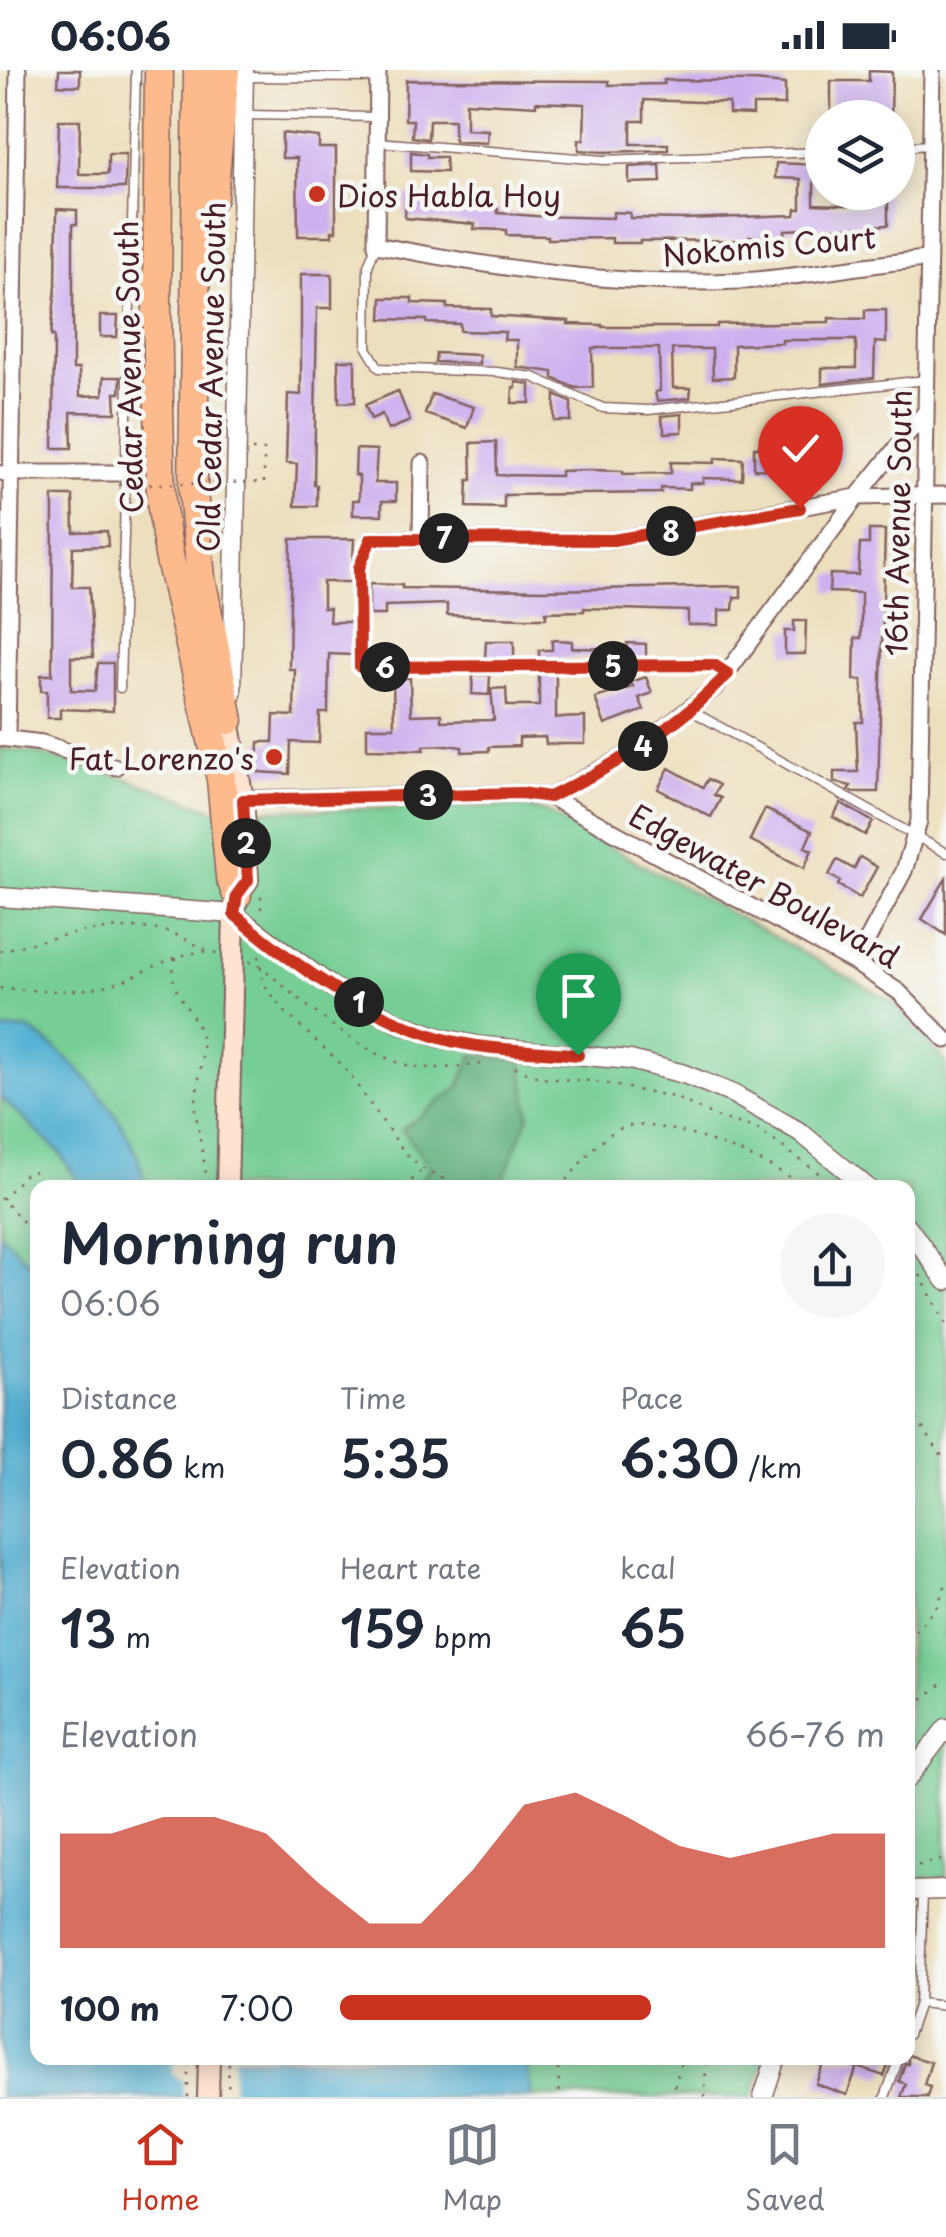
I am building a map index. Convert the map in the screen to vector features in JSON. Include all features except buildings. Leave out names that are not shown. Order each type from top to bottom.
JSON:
[{"type":"highway","points":[[150,70],[158,131]]},
{"type":"highway","name":"Cedar Avenue South","points":[[159,70],[157,307],[161,502],[169,555],[221,779],[236,905]]},
{"type":"highway","name":"Cedar Avenue South","points":[[198,70],[195,534],[229,720]]},
{"type":"highway","points":[[196,342],[237,72]]},
{"type":"main road","name":"Cedar Avenue South","points":[[227,1180],[236,905],[248,880],[243,800],[229,720]]},
{"type":"main road","points":[[208,2097],[209,2065]]},
{"type":"street","points":[[18,70],[5,473],[4,738],[42,743],[116,767]]},
{"type":"street","name":"16th Avenue South","points":[[855,963],[904,871],[916,838],[920,795],[932,70]]},
{"type":"street","name":"Old Cedar Avenue South","points":[[229,720],[234,686],[243,115],[237,72]]},
{"type":"street","points":[[376,246],[378,74]]},
{"type":"street","name":"Nokomis Court","points":[[376,246],[527,271],[638,282],[742,281],[929,258]]},
{"type":"street","points":[[550,797],[643,746],[728,674],[857,497],[926,411]]},
{"type":"street","points":[[420,538],[422,463]]},
{"type":"street","points":[[5,473],[121,479]]},
{"type":"street","points":[[371,539],[613,540],[857,497],[946,496]]},
{"type":"street","name":"Edgewater Boulevard","points":[[243,800],[521,793],[550,797],[855,963],[899,992],[946,1040]]},
{"type":"street","points":[[0,896],[236,905],[332,987],[396,1022],[480,1046],[630,1060],[684,1074],[733,1094],[800,1132],[858,1180]]},
{"type":"street","points":[[915,1237],[946,1282]]},
{"type":"street","points":[[915,1769],[946,1728]]},
{"type":"street","points":[[915,1890],[946,1890]]},
{"type":"street","points":[[767,2096],[774,2065]]},
{"type":"lane","points":[[120,688],[121,479],[136,70]]},
{"type":"lane","points":[[237,72],[378,74]]},
{"type":"lane","points":[[243,115],[377,116]]},
{"type":"lane","points":[[377,142],[604,160],[805,153]]},
{"type":"lane","points":[[915,146],[931,145]]},
{"type":"lane","points":[[376,246],[368,266],[368,348],[379,368],[534,377],[603,408],[648,410],[926,380]]},
{"type":"lane","points":[[371,539],[359,568],[360,667],[714,665],[728,674]]},
{"type":"lane","points":[[690,710],[946,853]]},
{"type":"lane","points":[[915,1890],[919,2003],[915,2015]]},
{"type":"lane","points":[[919,2003],[946,2006]]},
{"type":"lane","points":[[886,2097],[897,2065]]},
{"type":"path","points":[[121,479],[264,482],[264,450],[250,450]]},
{"type":"path","points":[[0,951],[116,930],[164,931],[210,952],[176,956],[117,983],[96,987],[0,988]]},
{"type":"path","points":[[176,956],[172,971],[174,987],[192,1014],[203,1044],[196,1114],[206,1180]]},
{"type":"path","points":[[448,1180],[423,1169],[393,1139],[344,1067],[286,1014],[263,983],[258,964],[358,1042],[393,1061],[428,1068],[496,1062]]},
{"type":"path","points":[[509,1065],[540,1078],[592,1081],[674,1097],[720,1118],[756,1128],[828,1180]]},
{"type":"path","points":[[567,1180],[602,1139],[624,1126],[652,1126],[688,1133],[750,1157],[791,1180]]},
{"type":"path","points":[[412,1180],[423,1169]]},
{"type":"path","points":[[30,1229],[1,1198],[26,1174],[40,1170]]},
{"type":"path","points":[[918,1271],[946,1324]]},
{"type":"path","points":[[915,1418],[946,1462]]},
{"type":"path","points":[[915,1631],[937,1606],[946,1584]]},
{"type":"path","points":[[915,1704],[946,1681]]},
{"type":"path","points":[[915,1866],[946,1858]]},
{"type":"path","points":[[188,2065],[188,2097]]},
{"type":"path","points":[[228,2097],[229,2065]]},
{"type":"path","points":[[558,2065],[560,2097]]},
{"type":"path","points":[[672,2097],[680,2065]]},
{"type":"path","points":[[705,2097],[706,2065]]},
{"type":"green space","points":[[0,748],[37,753],[116,775],[217,811],[517,806],[546,812],[893,1002],[946,1063],[946,1878],[915,1878],[915,1180],[30,1180],[30,2065],[763,2065],[752,2097],[0,2097]]},
{"type":"green space","points":[[473,1055],[522,1060],[529,1115],[503,1180],[421,1180],[430,1168],[402,1129],[459,1088]]},
{"type":"water","points":[[26,1029],[44,1039],[83,1074],[119,1120],[132,1144],[143,1180],[77,1180],[60,1153],[0,1097],[0,1030]]},
{"type":"water","points":[[0,1233],[30,1264],[30,2065],[527,2065],[532,2097],[0,2097]]},
{"type":"pier","points":[[233,2065],[232,2097],[183,2097],[183,2081],[172,2073],[172,2066]]},
{"type":"place","name":"Dios Habla Hoy","points":[[317,194]]},
{"type":"place","name":"Fat Lorenzo's","points":[[274,757]]},
{"type":"route","points":[[578,1055],[480,1046],[396,1022],[332,987],[260,936],[234,914],[237,895],[248,880],[243,800],[521,793],[550,797],[643,746],[728,674],[714,665],[360,667],[359,568],[371,539],[613,540],[800,508]]}]
